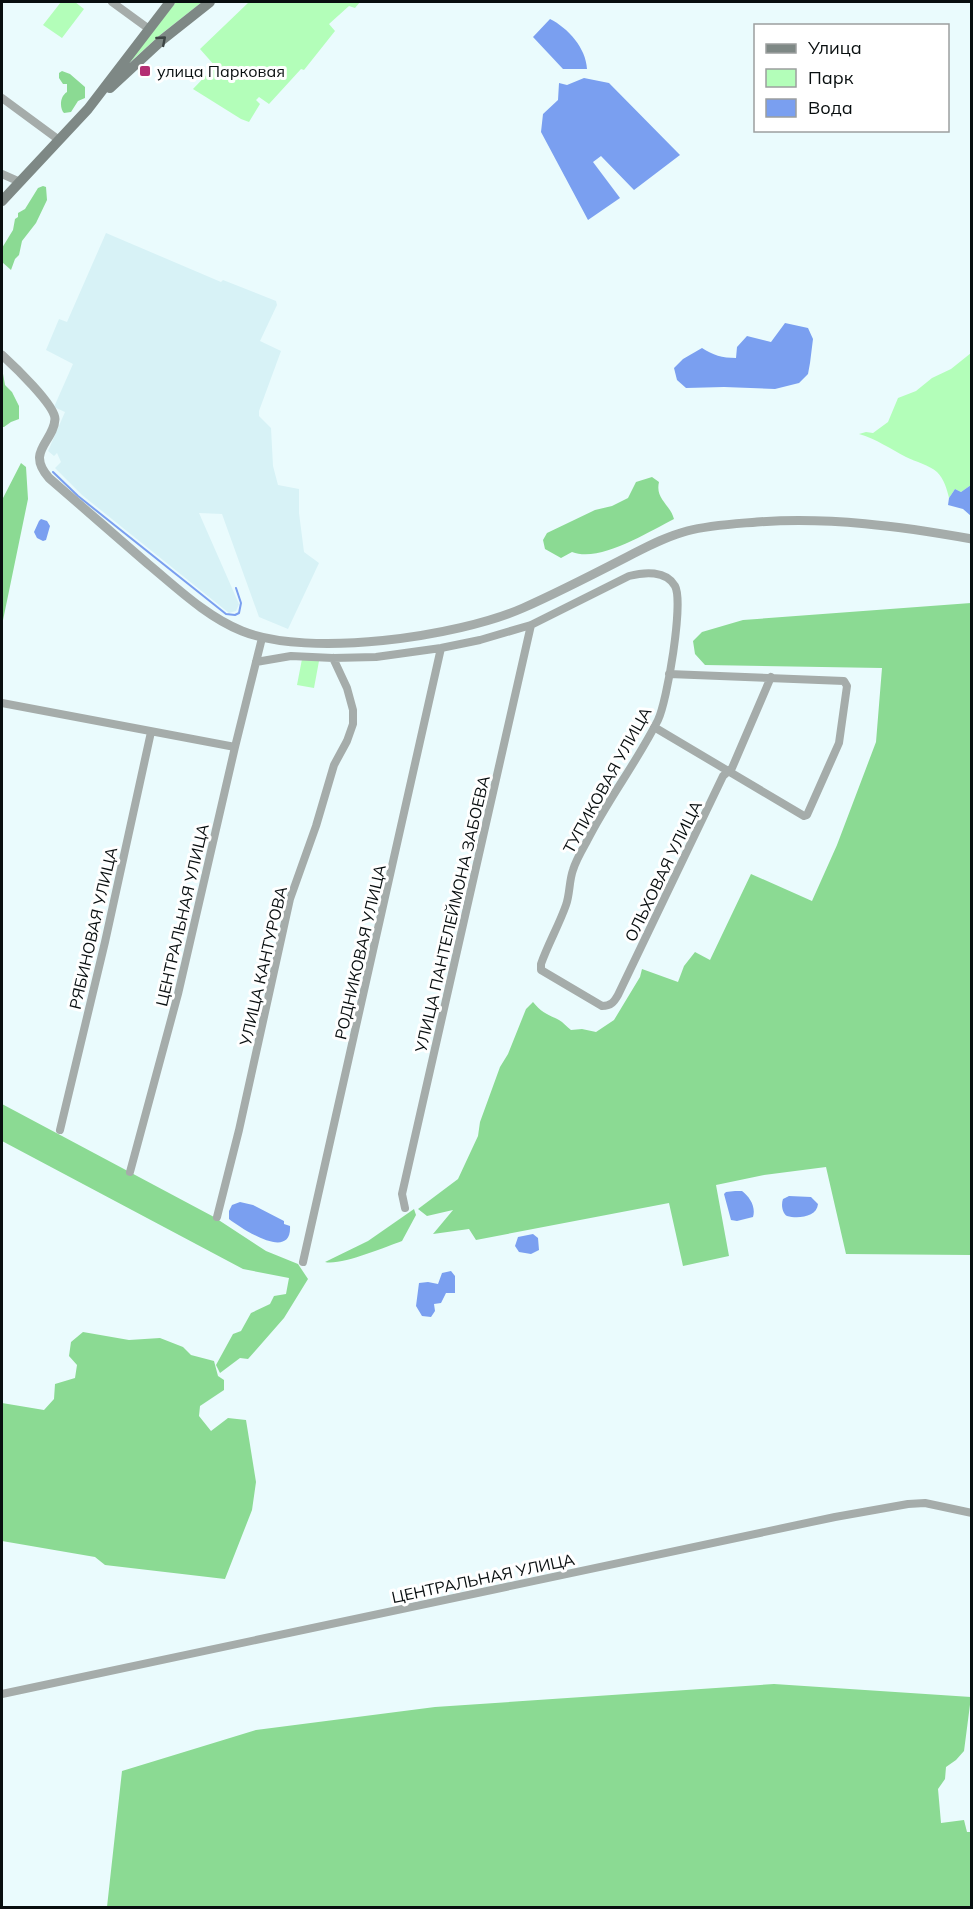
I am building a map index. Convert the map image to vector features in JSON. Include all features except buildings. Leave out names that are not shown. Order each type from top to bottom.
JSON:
[{"type":"main road","points":[[88,109],[170,2]]},
{"type":"main road","points":[[2,201],[88,109],[162,40],[210,2]]},
{"type":"street","points":[[112,2],[149,29]]},
{"type":"street","points":[[2,98],[59,140]]},
{"type":"street","points":[[2,174],[20,182]]},
{"type":"street","points":[[2,355],[52,410],[55,418],[52,430],[40,451],[40,462],[49,478],[188,597],[213,615],[240,630],[262,638],[339,643],[434,633],[520,609],[658,541],[713,525],[781,521],[856,521],[972,539]]},
{"type":"street","name":"ТУПИКОВАЯ УЛИЦА","points":[[531,625],[629,576],[644,573],[657,574],[674,583],[677,591],[676,626],[666,700],[654,728],[599,817],[573,870],[567,903],[544,955],[541,970]]},
{"type":"street","points":[[256,662],[291,656],[376,657],[480,640],[531,625]]},
{"type":"street","name":"УЛИЦА ПАНТЕЛЕЙМОНА ЗАБОЕВА","points":[[405,1208],[402,1194],[531,625]]},
{"type":"street","name":"ЦЕНТРАЛЬНАЯ УЛИЦА","points":[[130,1172],[178,994],[234,747],[262,638]]},
{"type":"street","name":"РОДНИКОВАЯ УЛИЦА","points":[[303,1262],[441,648]]},
{"type":"street","name":"УЛИЦА КАНТУРОВА","points":[[217,1217],[256,1059],[290,899],[316,826],[334,765],[353,724],[353,710],[333,658]]},
{"type":"street","points":[[654,728],[799,814],[807,815],[841,738],[847,686],[844,681],[669,674]]},
{"type":"street","name":"ОЛЬХОВАЯ УЛИЦА","points":[[541,970],[602,1006],[608,1006],[614,1002],[723,776],[732,768],[771,677]]},
{"type":"street","points":[[2,703],[234,747]]},
{"type":"street","name":"РЯБИНОВАЯ УЛИЦА","points":[[60,1130],[105,942],[151,732]]},
{"type":"street","name":"ЦЕНТРАЛЬНАЯ УЛИЦА","points":[[2,1694],[835,1517],[925,1503],[972,1513]]},
{"type":"shaded area","points":[[106,233],[221,282],[223,280],[276,301],[277,305],[260,341],[281,351],[259,416],[271,428],[273,466],[278,485],[299,489],[299,513],[304,552],[319,563],[288,629],[259,617],[222,514],[199,513],[239,604],[236,611],[229,613],[82,495],[55,468],[61,462],[57,453],[54,456],[48,451],[65,412],[54,407],[73,364],[46,350],[59,319],[67,322]]},
{"type":"green space","points":[[61,2],[75,2],[84,9],[62,38],[43,25]]},
{"type":"green space","points":[[176,2],[202,2],[127,65]]},
{"type":"green space","points":[[249,2],[360,2],[355,8],[349,6],[329,24],[335,31],[304,70],[301,69],[269,104],[259,97],[256,100],[260,104],[249,122],[193,89],[215,66],[200,49]]},
{"type":"green space","points":[[62,71],[70,74],[85,87],[85,98],[78,101],[71,112],[64,113],[61,103],[67,92],[67,84],[63,84],[59,78],[59,73]]},
{"type":"green space","points":[[46,187],[47,200],[36,223],[22,241],[19,255],[11,270],[2,262],[2,248],[13,230],[18,213],[25,209],[38,188]]},
{"type":"green space","points":[[971,353],[971,485],[961,492],[955,489],[949,498],[943,481],[934,470],[859,434],[873,433],[888,422],[898,398],[916,391]]},
{"type":"green space","points":[[2,368],[5,385],[12,392],[19,406],[19,419],[4,427],[2,427]]},
{"type":"green space","points":[[21,463],[26,467],[28,499],[2,625],[2,500]]},
{"type":"green space","points":[[652,477],[659,482],[659,493],[674,519],[610,550],[583,554],[572,552],[561,558],[545,549],[543,540],[547,533],[595,510],[612,506],[628,498],[636,482]]},
{"type":"green space","points":[[971,603],[971,1255],[846,1254],[826,1167],[764,1175],[716,1185],[729,1256],[683,1266],[669,1203],[476,1240],[469,1229],[433,1234],[453,1210],[427,1216],[418,1209],[458,1179],[478,1136],[480,1122],[500,1067],[508,1054],[526,1009],[533,1002],[542,1011],[571,1030],[582,1029],[596,1032],[614,1020],[640,977],[642,969],[678,982],[684,966],[695,952],[710,960],[751,874],[812,901],[837,845],[876,742],[882,668],[705,665],[695,654],[693,641],[702,632],[743,620]]},
{"type":"green space","points":[[302,659],[319,661],[314,688],[297,685]]},
{"type":"green space","points":[[2,1104],[214,1217],[266,1251],[298,1264],[308,1279],[284,1318],[248,1359],[240,1358],[220,1373],[216,1365],[233,1334],[241,1331],[251,1313],[270,1304],[274,1296],[286,1294],[289,1278],[243,1269],[2,1141]]},
{"type":"green space","points":[[414,1209],[416,1215],[402,1241],[351,1259],[325,1262],[368,1241]]},
{"type":"green space","points":[[83,1332],[129,1340],[160,1338],[183,1347],[191,1355],[214,1361],[218,1376],[224,1380],[224,1390],[200,1406],[199,1416],[211,1431],[228,1418],[246,1420],[256,1482],[252,1510],[225,1579],[105,1565],[95,1557],[2,1541],[2,1403],[44,1410],[54,1399],[55,1384],[75,1378],[77,1365],[69,1356],[71,1342]]},
{"type":"green space","points":[[774,1684],[971,1697],[964,1751],[946,1767],[945,1779],[938,1789],[941,1823],[964,1820],[967,1832],[971,1832],[971,1907],[107,1907],[122,1771],[256,1730],[435,1707]]},
{"type":"water","points":[[550,19],[569,33],[580,46],[587,69],[563,69],[533,37]]},
{"type":"water","points":[[584,78],[609,83],[680,155],[634,190],[601,156],[593,162],[620,198],[588,220],[541,132],[543,114],[558,100],[559,83],[567,85]]},
{"type":"water","points":[[785,323],[808,328],[813,339],[808,374],[799,383],[775,389],[686,388],[677,380],[674,368],[683,359],[702,348],[718,356],[736,358],[737,347],[747,336],[771,342]]},
{"type":"water","points":[[971,485],[971,516],[963,509],[948,505],[949,498],[955,489],[961,492]]},
{"type":"water","points":[[41,519],[47,521],[50,526],[46,540],[43,541],[37,538],[34,532]]},
{"type":"water","points":[[742,1191],[753,1206],[753,1217],[737,1221],[731,1220],[724,1194]]},
{"type":"water","points":[[789,1196],[811,1197],[818,1204],[817,1208],[806,1216],[787,1216],[783,1211],[782,1203],[783,1199]]},
{"type":"water","points":[[240,1202],[253,1205],[284,1221],[284,1224],[290,1226],[288,1236],[283,1242],[265,1240],[235,1224],[229,1219],[229,1211],[232,1205]]},
{"type":"water","points":[[533,1234],[538,1238],[539,1250],[531,1254],[519,1252],[515,1246],[518,1237]]},
{"type":"water","points":[[451,1271],[455,1276],[455,1293],[446,1293],[441,1303],[434,1304],[435,1311],[431,1317],[422,1316],[416,1306],[419,1283],[438,1284],[442,1273]]},
{"type":"waterway","points":[[53,472],[78,496],[226,614],[239,613],[241,603],[236,588]]},
{"type":"place","name":"улица Парковая","points":[[145,71]]}]
